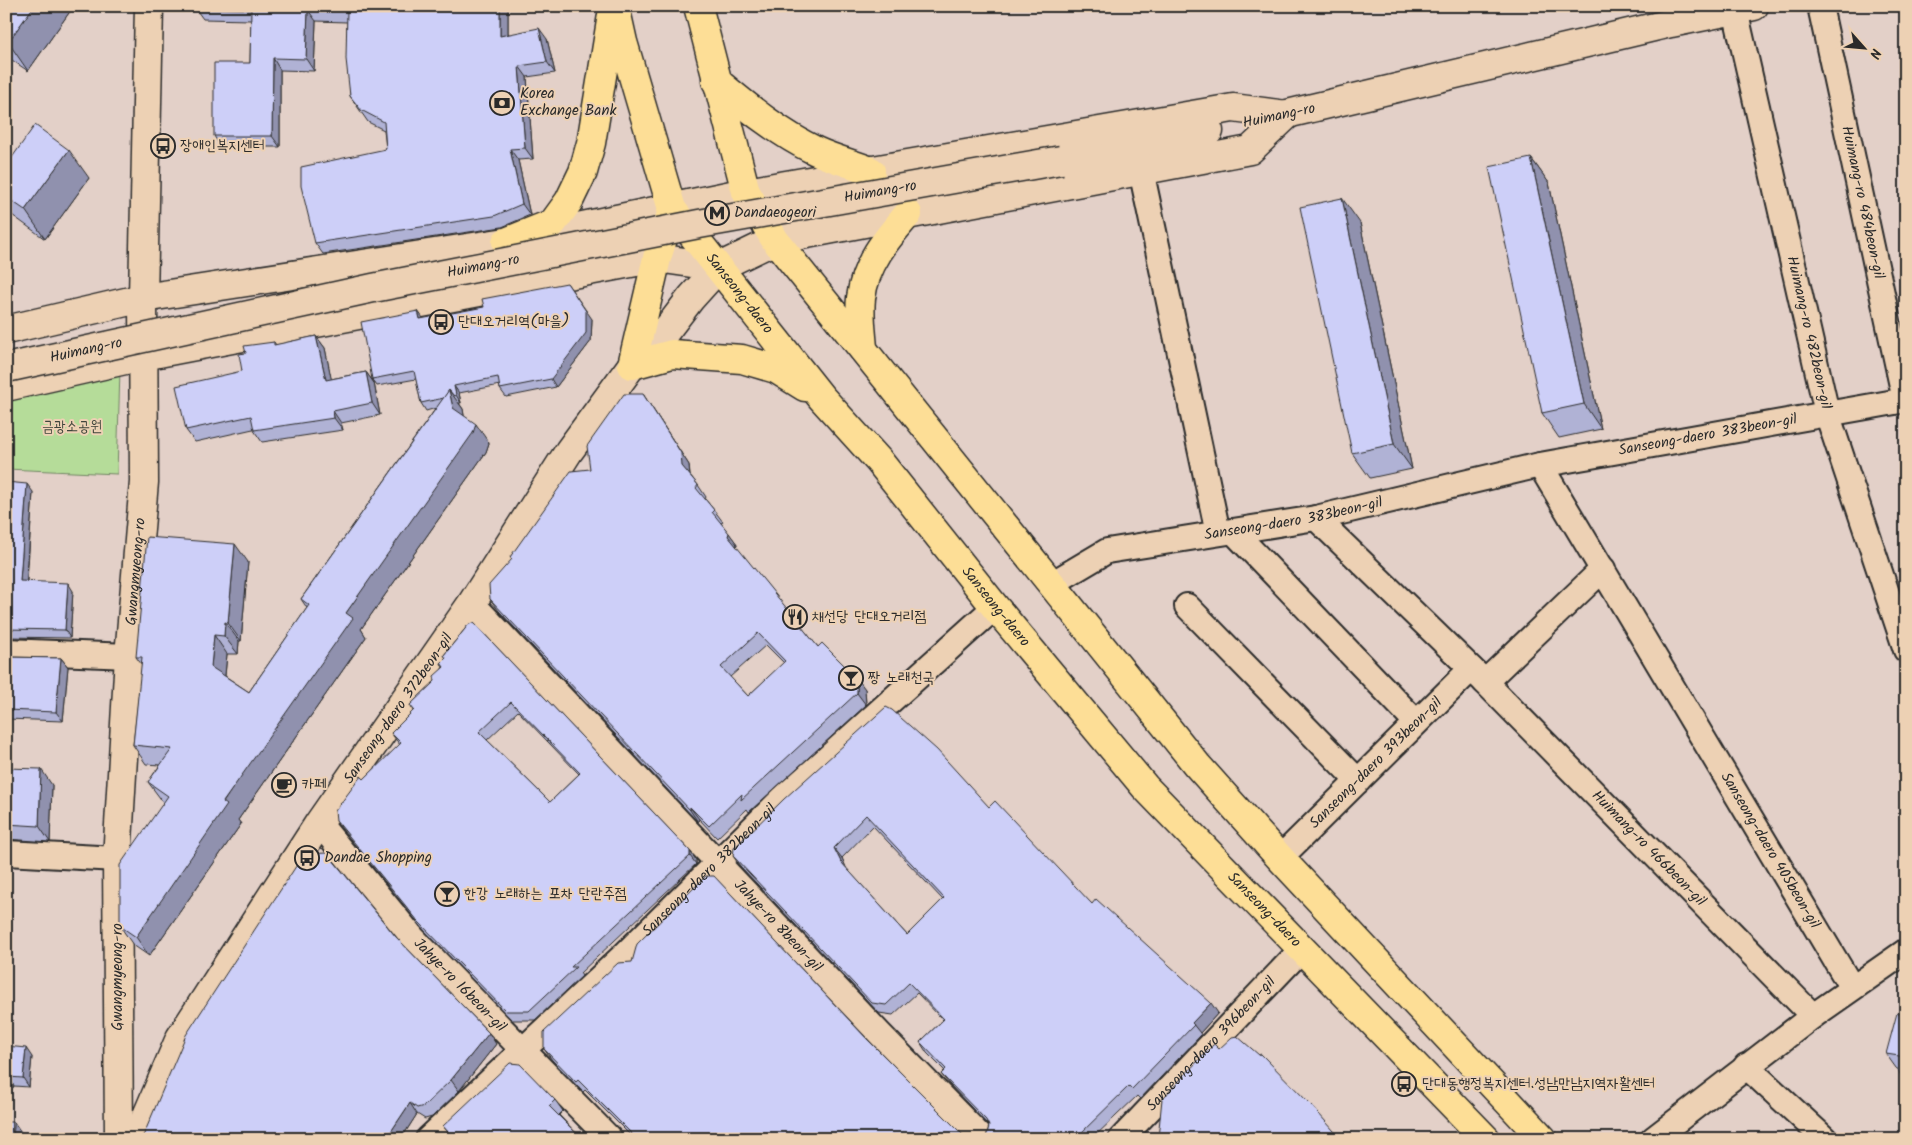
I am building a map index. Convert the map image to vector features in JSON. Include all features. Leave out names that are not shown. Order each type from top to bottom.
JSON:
[{"type":"main road","name":"Gwangmyeong-ro","points":[[119,1139],[117,859],[129,656],[144,482],[143,298],[148,6]]},
{"type":"main road","points":[[506,242],[553,223],[569,201],[583,172],[598,111],[614,6]]},
{"type":"main road","name":"Sanseong-daero","points":[[614,6],[672,209],[821,397],[880,461],[995,607],[1145,787],[1486,1139]]},
{"type":"main road","points":[[698,6],[746,192],[775,240],[1053,583],[1197,765],[1280,858],[1543,1139]]},
{"type":"main road","name":"Huimang-ro","points":[[6,368],[363,290],[680,227],[1062,160],[1287,115],[1671,23],[1744,8]]},
{"type":"main road","points":[[716,81],[749,109],[796,141],[818,152],[870,171]]},
{"type":"main road","points":[[6,330],[143,298],[506,242],[672,209],[746,192],[1233,108],[1287,115]]},
{"type":"main road","points":[[6,387],[143,356],[657,258],[718,267],[775,240],[1250,150],[1287,115]]},
{"type":"main road","points":[[672,209],[657,258],[632,365],[672,354],[742,358],[776,369],[821,397]]},
{"type":"main road","points":[[863,349],[861,299],[866,276],[886,239],[908,214]]},
{"type":"main road","name":"Sanseong-daero 372beon-gil","points":[[137,1139],[180,1038],[319,823],[472,602],[569,451],[632,365],[665,332],[718,267]]},
{"type":"street","name":"Huimang-ro 484beon-gil","points":[[1820,6],[1906,400]]},
{"type":"street","name":"Huimang-ro 482beon-gil","points":[[1744,8],[1827,413],[1906,650]]},
{"type":"street","points":[[1141,170],[1226,532],[1416,722]]},
{"type":"street","name":"Sanseong-daero 383beon-gil","points":[[1053,583],[1107,551],[1316,518],[1540,465],[1906,400]]},
{"type":"street","points":[[1478,675],[1604,568],[1540,465]]},
{"type":"street","name":"Huimang-ro 466beon-gil","points":[[1316,518],[1478,675],[1812,1016]]},
{"type":"street","name":"Sanseong-daero 405beon-gil","points":[[1604,568],[1852,988]]},
{"type":"street","name":"Jahye-ro 8beon-gil","points":[[472,602],[879,1033],[983,1139]]},
{"type":"street","points":[[1187,606],[1358,781]]},
{"type":"street","name":"Sanseong-daero 382beon-gil","points":[[428,1139],[624,955],[717,861],[848,737],[995,607]]},
{"type":"street","points":[[6,651],[129,656]]},
{"type":"street","name":"Sanseong-daero 393beon-gil","points":[[1280,858],[1416,722],[1478,675]]},
{"type":"street","name":"Jahye-ro 16beon-gil","points":[[319,823],[414,939],[610,1139]]},
{"type":"street","points":[[6,853],[117,859]]},
{"type":"street","name":"Sanseong-daero 396beon-gil","points":[[1121,1139],[1302,949]]},
{"type":"street","points":[[1653,1139],[1812,1016],[1906,951]]},
{"type":"street","points":[[1746,1066],[1825,1139]]},
{"type":"green space","name":"금광소공원","points":[[120,369],[117,474],[6,469],[6,394]]},
{"type":"building","points":[[6,6],[34,6],[8,42],[6,41]]},
{"type":"building","points":[[195,6],[500,6],[500,36],[539,28],[547,62],[519,66],[525,148],[510,149],[522,204],[494,216],[315,243],[301,186],[301,167],[386,149],[384,122],[361,110],[350,96],[346,59],[347,10],[308,10],[306,59],[273,58],[272,136],[214,136],[214,63],[250,63],[251,9],[195,8]]},
{"type":"building","points":[[35,125],[69,150],[25,210],[6,197],[6,166]]},
{"type":"building","points":[[1531,158],[1584,404],[1542,413],[1489,167]]},
{"type":"building","points":[[1342,198],[1394,444],[1352,453],[1300,207]]},
{"type":"building","points":[[567,283],[586,311],[586,333],[551,379],[500,389],[498,377],[454,386],[456,395],[454,396],[449,390],[444,398],[421,403],[414,371],[372,379],[361,322],[418,311],[420,319],[484,307],[482,299]]},
{"type":"building","points":[[316,336],[326,380],[366,372],[372,403],[333,411],[334,418],[254,430],[251,416],[186,430],[176,386],[242,371],[239,354],[246,353],[244,346],[274,342],[274,345]]},
{"type":"building","points":[[449,390],[453,408],[476,424],[473,433],[346,613],[353,618],[223,802],[227,805],[136,937],[120,926],[120,865],[168,796],[148,782],[172,749],[133,745],[142,657],[136,657],[147,537],[235,544],[228,623],[225,622],[224,636],[214,635],[211,667],[249,692],[309,605],[301,599]]},
{"type":"building","points":[[624,394],[643,394],[681,453],[682,466],[698,485],[696,488],[714,510],[712,512],[729,533],[728,536],[818,647],[822,643],[857,678],[857,693],[741,800],[742,794],[709,826],[690,807],[690,810],[490,599],[489,585],[512,559],[510,557],[571,471],[590,469],[587,446]],"holes":[[[758,633],[785,661],[748,696],[721,667]]]},
{"type":"building","points":[[6,482],[27,484],[20,581],[68,583],[65,630],[6,629]]},
{"type":"building","points":[[474,623],[690,851],[690,856],[571,967],[576,967],[529,1011],[506,1011],[418,921],[336,820],[335,811],[361,776],[364,779],[401,743],[391,733],[414,710],[410,705],[435,681],[434,676],[444,667],[441,663],[446,658],[444,655],[469,624]],"holes":[[[511,702],[580,773],[550,802],[479,732]]]},
{"type":"building","points":[[6,657],[61,658],[56,712],[6,710]]},
{"type":"building","points":[[886,707],[892,710],[937,750],[989,807],[995,801],[1092,904],[1096,899],[1211,1003],[1192,1023],[1194,1025],[1132,1089],[1129,1086],[1077,1137],[1103,1137],[1106,1139],[985,1139],[989,1126],[986,1120],[941,1074],[946,1069],[920,1042],[944,1019],[909,983],[886,1005],[872,1003],[733,856],[734,848],[784,799]],"holes":[[[866,815],[944,898],[907,935],[841,862],[834,848]]]},
{"type":"building","points":[[6,768],[41,769],[39,826],[6,824]]},
{"type":"building","points":[[327,853],[396,937],[489,1033],[451,1080],[424,1106],[417,1108],[410,1103],[386,1139],[139,1139],[144,1134],[186,1035],[304,854]]},
{"type":"building","points":[[706,876],[714,876],[868,1040],[967,1139],[637,1139],[578,1080],[576,1082],[544,1049],[544,1032],[618,963],[632,962],[637,944]]},
{"type":"building","points":[[1897,1013],[1906,1014],[1906,1057],[1886,1054]]},
{"type":"building","points":[[1237,1036],[1259,1055],[1261,1054],[1341,1139],[1123,1139],[1125,1137],[1158,1138],[1162,1099],[1214,1044],[1219,1049],[1232,1037]]},
{"type":"building","points":[[6,1046],[26,1048],[23,1078],[8,1077],[6,1079]]},
{"type":"building","points":[[510,1063],[520,1064],[555,1100],[549,1106],[582,1139],[454,1139],[443,1126]]},
{"type":"building","points":[[6,1122],[14,1122],[13,1139],[6,1139]]},
{"type":"place","name":"Korea Exchange Bank","points":[[502,103]]},
{"type":"place","name":"장애인복지센터","points":[[163,146]]},
{"type":"place","name":"Dandaeogeori","points":[[717,213]]},
{"type":"place","name":"단대오거리역(마을)","points":[[441,322]]},
{"type":"place","name":"채선당 단대오거리점","points":[[795,617]]},
{"type":"place","name":"짱 노래천국","points":[[851,678]]},
{"type":"place","name":"카페","points":[[284,785]]},
{"type":"place","name":"Dandae Shopping","points":[[307,858]]},
{"type":"place","name":"한강 노래하는 포차 단란주점","points":[[447,894]]},
{"type":"place","name":"단대동행정복지센터.성남만남지역자활센터","points":[[1404,1084]]}]
